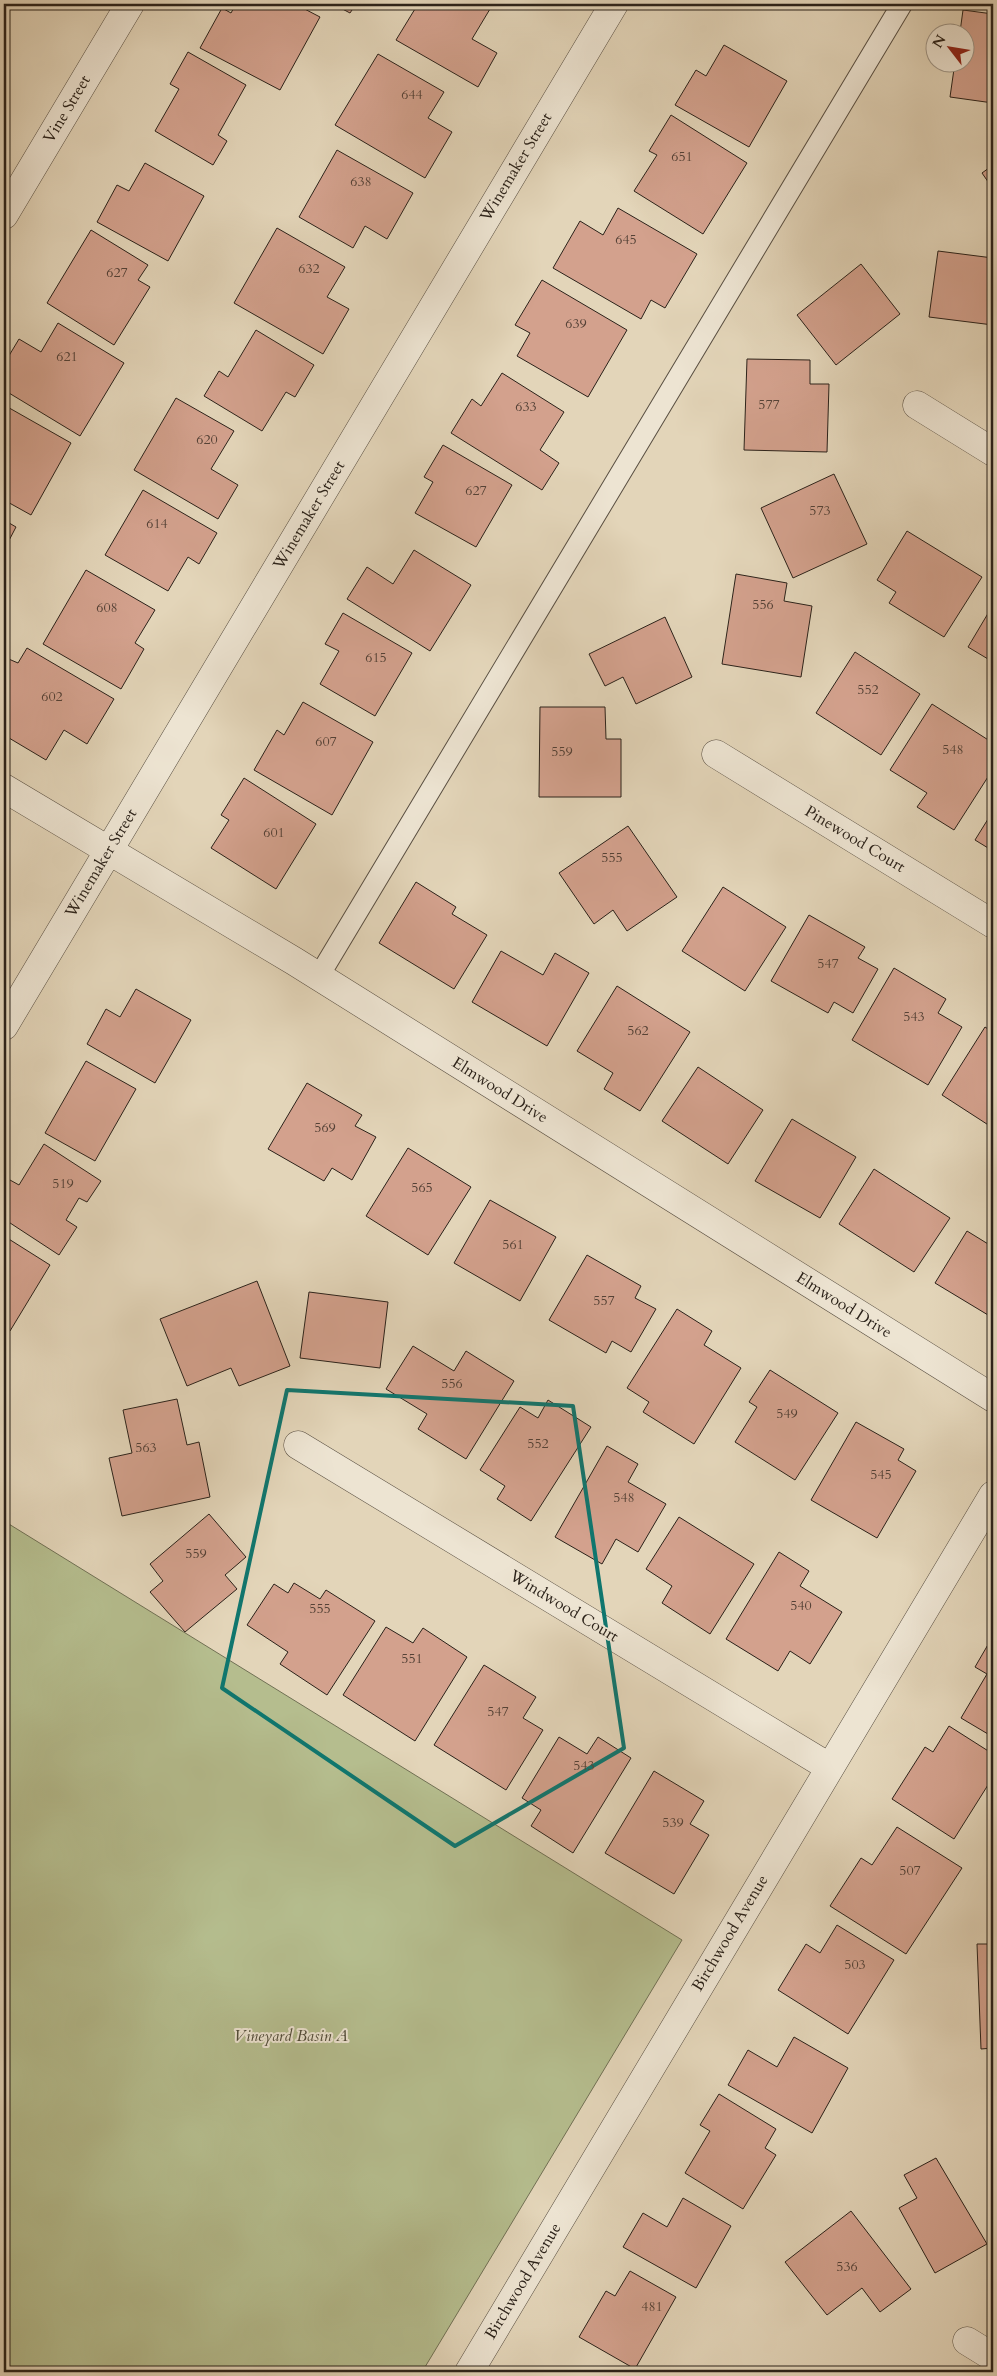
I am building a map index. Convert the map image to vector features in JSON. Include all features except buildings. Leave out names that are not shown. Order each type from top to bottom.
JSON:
[{"type":"street","name":"Vine Street","points":[[4,215],[130,4]]},
{"type":"street","name":"Winemaker Street","points":[[4,1026],[614,4]]},
{"type":"street","points":[[917,405],[993,452]]},
{"type":"street","name":"Pinewood Court","points":[[716,754],[993,924]]},
{"type":"street","name":"Elmwood Drive","points":[[4,788],[318,976],[993,1398]]},
{"type":"street","name":"Windwood Court","points":[[298,1445],[829,1767]]},
{"type":"street","name":"Birchwood Avenue","points":[[469,2372],[993,1495]]},
{"type":"street","points":[[967,2341],[993,2356]]},
{"type":"lane","points":[[318,976],[902,4]]},
{"type":"highlighted area","points":[[287,1390],[573,1406],[624,1748],[455,1846],[222,1688]]},
{"type":"green space","name":"Vineyard Basin A","points":[[4,1521],[682,1940],[422,2372],[4,2372]]}]
